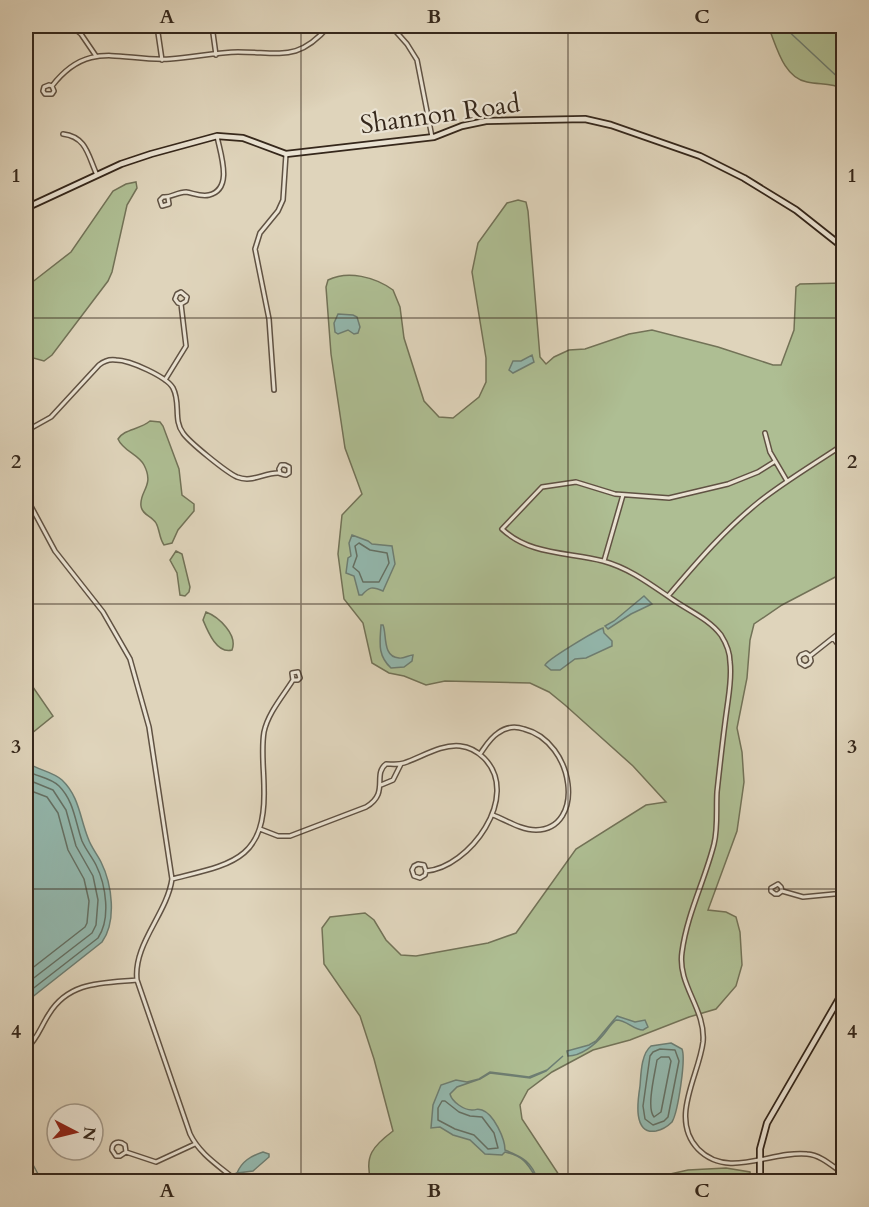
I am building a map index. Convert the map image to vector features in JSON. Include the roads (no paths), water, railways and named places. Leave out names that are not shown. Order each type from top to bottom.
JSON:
[{"type":"street","points":[[71,26],[81,34],[96,56]]},
{"type":"street","points":[[157,26],[162,60]]},
{"type":"street","points":[[212,26],[216,55]]},
{"type":"street","points":[[52,86],[69,69],[96,56],[108,54],[162,60],[236,52],[280,54],[303,50],[329,26]]},
{"type":"street","points":[[391,26],[417,60],[432,137]]},
{"type":"street","name":"Shannon Road","points":[[26,208],[97,175],[151,154],[217,136],[243,138],[286,154],[432,137],[462,126],[486,122],[585,119],[611,124],[700,156],[744,178],[796,210],[843,248]]},
{"type":"street","points":[[63,134],[80,139],[97,175]]},
{"type":"street","points":[[168,198],[182,192],[208,195],[219,189],[224,177],[217,136]]},
{"type":"street","points":[[274,390],[269,319],[255,249],[260,234],[278,211],[283,200],[286,154]]},
{"type":"street","points":[[165,380],[186,346],[181,304]]},
{"type":"street","points":[[26,431],[51,417],[95,368],[114,359],[125,361],[171,385],[176,396],[179,427],[192,442],[238,477],[250,479],[280,473]]},
{"type":"street","points":[[765,433],[774,462],[786,481]]},
{"type":"street","points":[[668,596],[703,554],[750,509],[786,481],[843,444]]},
{"type":"street","points":[[774,462],[758,472],[728,484],[677,497],[623,495],[576,482],[542,487],[502,529],[518,543],[535,549],[604,561],[625,569],[707,621],[718,632],[729,652],[731,667],[715,840],[682,952],[682,972],[700,1016],[703,1039],[686,1107],[686,1123],[690,1138],[697,1148],[713,1159],[725,1162],[760,1161],[808,1154],[823,1159],[843,1174]]},
{"type":"street","points":[[604,561],[623,495]]},
{"type":"street","points":[[26,500],[55,551],[103,612],[127,652],[139,688],[149,727],[172,879],[167,896],[140,957],[137,980],[185,1123],[195,1144],[238,1182]]},
{"type":"street","points":[[810,656],[806,653],[801,655],[800,663],[805,666],[809,664],[810,656],[843,629]]},
{"type":"street","points":[[833,638],[843,652]]},
{"type":"street","points":[[172,879],[236,860],[248,849],[261,829],[264,808],[264,734],[269,719],[293,680]]},
{"type":"street","points":[[480,754],[495,735],[502,731],[513,728],[528,730],[542,737],[553,747],[567,775],[567,802],[561,817],[549,827],[538,830],[526,829],[493,815]]},
{"type":"street","points":[[261,829],[282,836],[301,833],[369,805],[377,796],[381,785],[380,771],[383,766],[401,764],[451,746],[467,747],[480,754],[489,763],[495,777],[497,800],[493,815],[456,861],[442,868],[426,871]]},
{"type":"street","points":[[381,785],[393,780],[401,764]]},
{"type":"street","points":[[419,864],[425,866],[426,871],[425,875],[420,878],[414,876],[412,870],[419,864]]},
{"type":"street","points":[[782,891],[803,897],[843,894]]},
{"type":"street","points":[[26,1049],[35,1039],[55,1005],[73,990],[95,983],[137,980]]},
{"type":"street","points":[[760,1182],[760,1149],[767,1123],[843,990]]},
{"type":"street","points":[[121,1142],[125,1145],[126,1152],[116,1156],[112,1152],[113,1145],[121,1142]]},
{"type":"street","points":[[126,1152],[156,1162],[195,1144]]},
{"type":"street","points":[[26,1174],[30,1182]]},
{"type":"water","points":[[338,314],[357,317],[360,327],[358,333],[354,334],[348,330],[338,334],[335,332],[334,323]]},
{"type":"water","points":[[532,355],[534,362],[513,373],[509,370],[513,361],[521,361]]},
{"type":"water","points":[[352,535],[372,544],[392,546],[395,564],[383,591],[371,588],[359,595],[354,576],[346,573],[348,558],[351,556],[349,543]]},
{"type":"water","points":[[644,596],[652,604],[608,629],[605,626],[614,621]]},
{"type":"water","points":[[381,625],[383,625],[390,654],[401,658],[413,655],[412,661],[404,667],[391,668],[383,658],[380,648]]},
{"type":"water","points":[[603,628],[604,633],[612,641],[612,646],[586,658],[575,659],[560,670],[551,670],[545,665],[563,651]]},
{"type":"water","points":[[26,762],[58,777],[72,793],[89,841],[105,871],[110,891],[111,913],[110,924],[102,942],[26,1002]]},
{"type":"water","points":[[617,1016],[635,1022],[645,1020],[648,1027],[639,1030],[616,1020],[592,1046],[583,1052],[568,1056],[567,1051],[596,1041]]},
{"type":"water","points":[[671,1043],[682,1049],[683,1055],[677,1108],[672,1122],[656,1131],[648,1131],[643,1127],[638,1115],[643,1059],[651,1046]]},
{"type":"water","points":[[563,1056],[546,1071],[530,1078],[490,1073],[480,1079],[457,1087],[450,1094],[453,1100],[462,1107],[469,1110],[482,1110],[491,1116],[501,1134],[505,1150],[517,1155],[526,1161],[533,1169],[538,1181],[526,1162],[518,1156],[505,1152],[502,1155],[485,1154],[470,1140],[453,1135],[440,1127],[431,1128],[433,1105],[441,1085],[456,1080],[467,1082],[479,1079],[490,1072],[529,1077],[547,1070]]},
{"type":"water","points":[[263,1152],[269,1154],[269,1157],[253,1171],[237,1173],[247,1160]]},
{"type":"waterway","points":[[783,26],[844,83]]},
{"type":"waterway","points":[[26,1156],[38,1174]]},
{"type":"waterway","points":[[217,1182],[228,1176]]},
{"type":"waterway","points":[[46,1178],[55,1177],[64,1182]]}]
